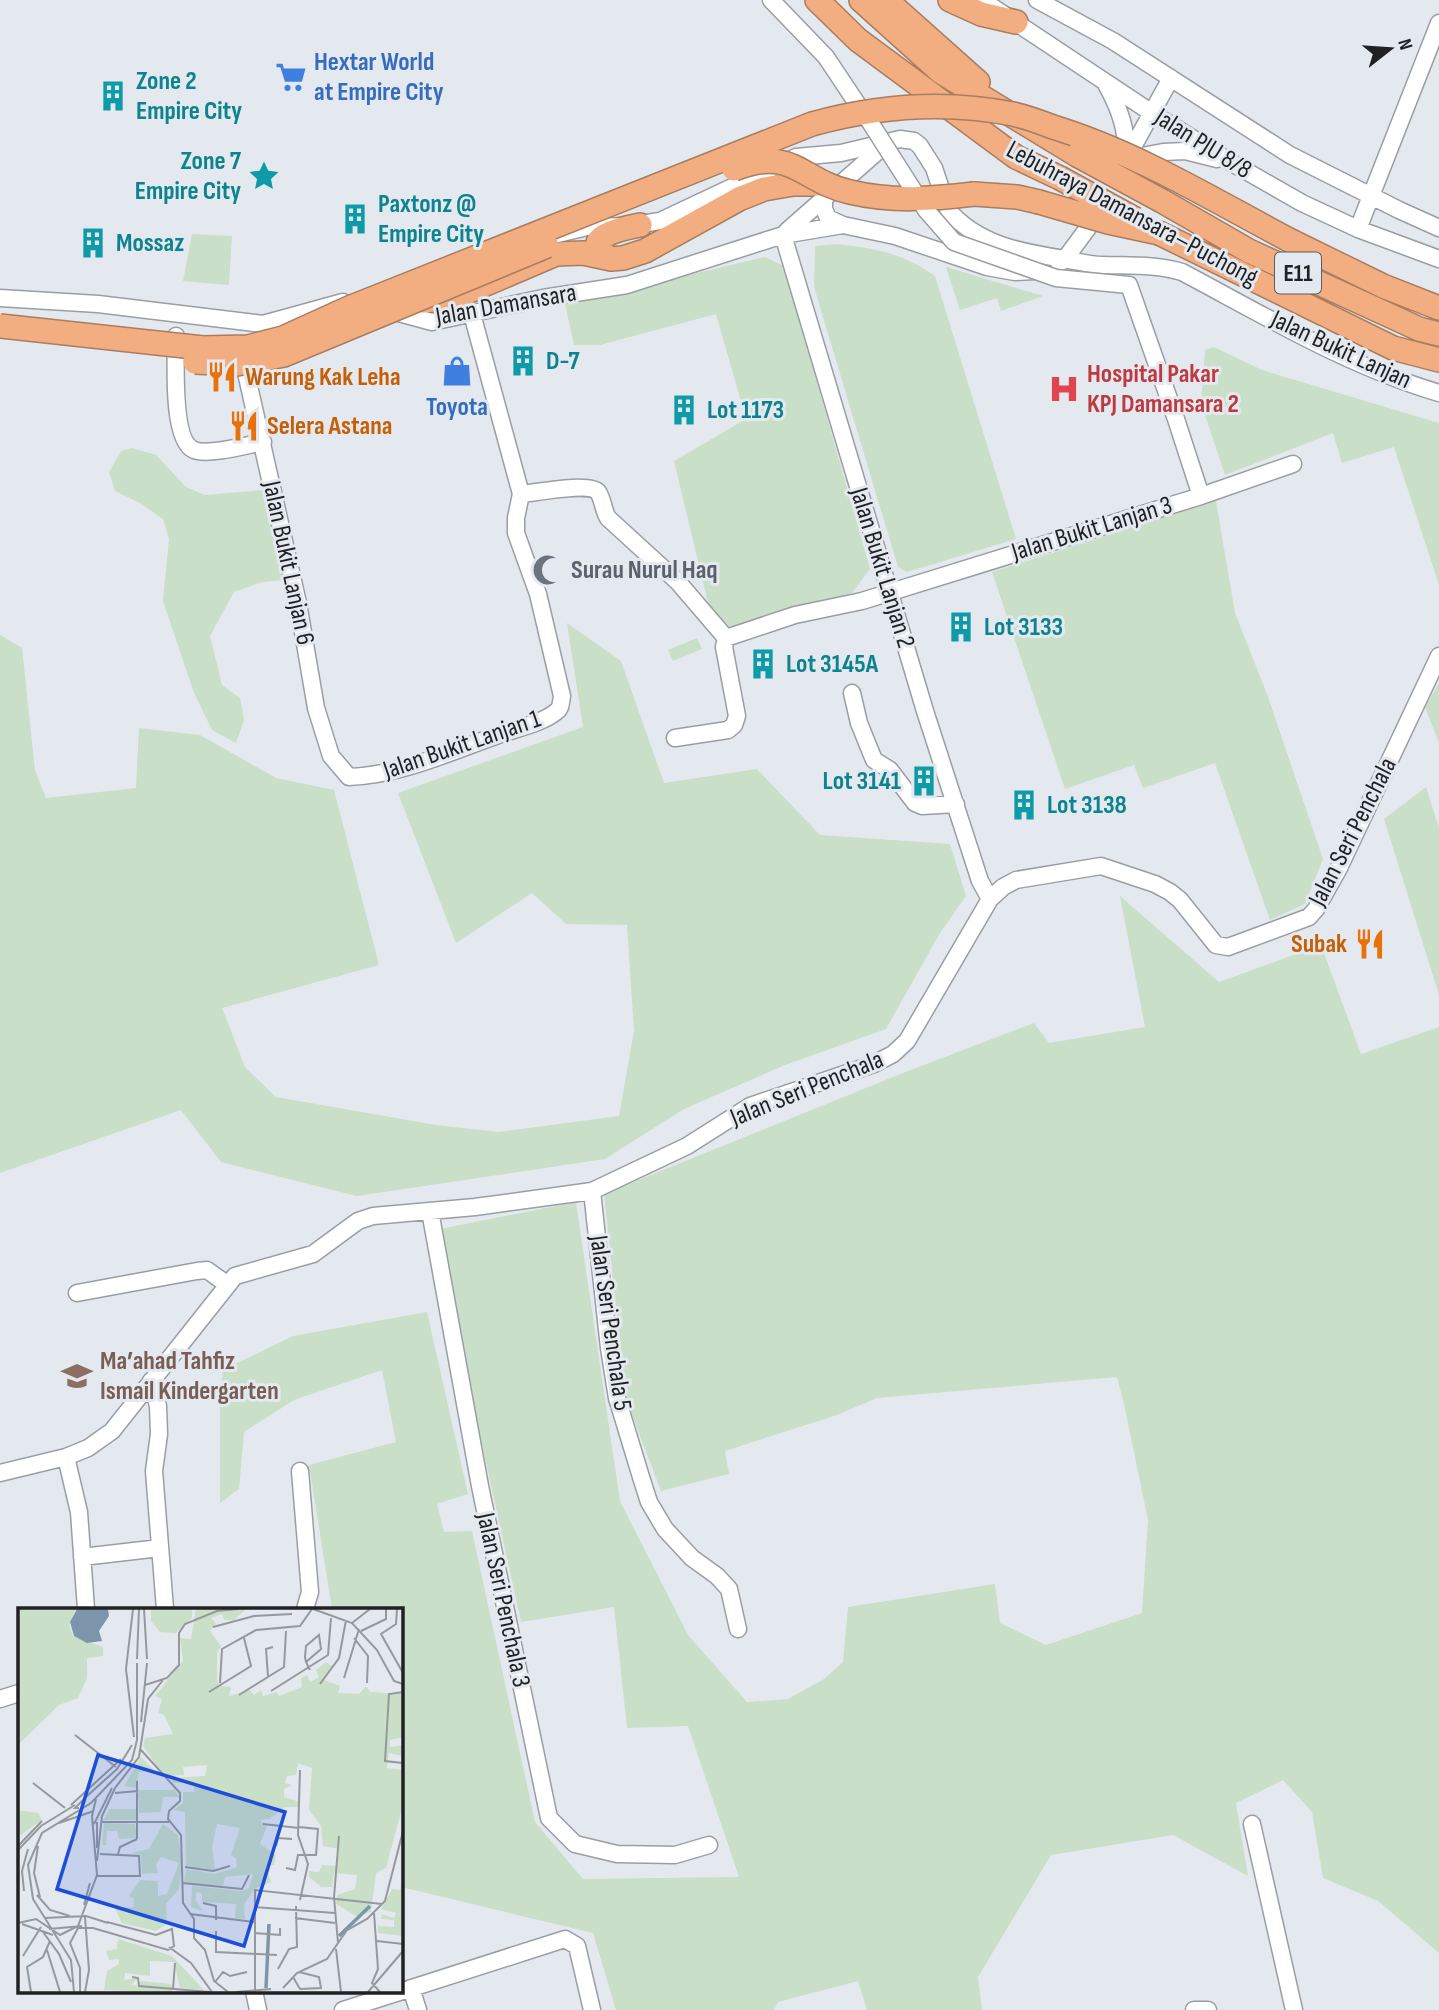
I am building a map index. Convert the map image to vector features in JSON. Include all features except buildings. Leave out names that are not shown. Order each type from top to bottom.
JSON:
[{"type":"highway","name":"Lebuhraya Damansara–Puchong","points":[[817,0],[858,40],[1016,157],[1159,233],[1393,348],[1439,360]]},
{"type":"highway","name":"Lebuhraya Damansara–Puchong","points":[[861,0],[941,72],[1077,155],[1249,251],[1419,329],[1439,334]]},
{"type":"highway","points":[[886,0],[1024,123]]},
{"type":"highway","points":[[950,0],[981,14],[1016,23]]},
{"type":"highway","points":[[0,326],[203,348],[248,347],[283,338],[349,308],[812,124],[843,115],[887,110],[967,107],[1015,114],[1112,147],[1293,242],[1383,286],[1439,308]]},
{"type":"highway","points":[[0,342],[206,363],[255,362],[285,355],[316,343],[694,183],[756,161],[778,160],[799,167],[824,191]]},
{"type":"highway","points":[[379,307],[453,298],[556,254],[583,253],[611,259],[623,258],[645,251],[739,199],[764,189],[793,184],[824,191],[907,200],[974,194],[1017,197],[1159,233]]},
{"type":"highway","points":[[611,259],[600,250],[598,243],[601,237],[640,225]]},
{"type":"street","points":[[771,0],[826,57],[926,210],[955,249],[987,267],[1015,272],[1049,269],[1065,259],[1090,225]]},
{"type":"street","name":"Jalan PJU 8/8","points":[[982,0],[1232,163],[1303,203],[1358,229],[1439,259]]},
{"type":"street","name":"Jalan PJU 8/8","points":[[1037,0],[1113,41],[1290,155],[1439,228]]},
{"type":"street","points":[[1358,229],[1439,23]]},
{"type":"street","points":[[1124,164],[1171,78]]},
{"type":"street","points":[[1105,82],[1123,121],[1124,164]]},
{"type":"street","points":[[783,235],[824,191],[894,140],[902,131],[900,121],[890,105]]},
{"type":"street","points":[[842,145],[863,141],[869,132],[868,119]]},
{"type":"street","points":[[0,298],[98,304],[263,324],[342,303],[412,278],[562,233],[587,227],[640,225],[660,221],[796,157],[841,153],[894,140],[914,141],[934,168],[940,186]]},
{"type":"street","points":[[1124,164],[1163,152],[1185,151],[1232,163]]},
{"type":"street","points":[[824,191],[824,209],[828,218],[844,225],[955,249],[1056,278],[1129,285],[1201,496]]},
{"type":"street","name":"Jalan Bukit Lanjan","points":[[948,211],[958,222],[982,238],[1027,254],[1088,265],[1165,267],[1182,272],[1341,355],[1400,381],[1439,393]]},
{"type":"street","name":"Jalan Damansara","points":[[379,307],[432,322],[543,298],[627,285],[783,235],[844,225]]},
{"type":"street","name":"Jalan Bukit Lanjan 2","points":[[783,235],[889,591],[980,881],[990,898]]},
{"type":"street","points":[[955,249],[978,247],[982,238]]},
{"type":"street","points":[[0,326],[85,326],[239,342],[266,340],[327,325],[379,307]]},
{"type":"street","points":[[472,314],[521,494],[594,489],[599,493],[608,518],[678,582],[726,638]]},
{"type":"street","points":[[211,340],[214,319]]},
{"type":"street","points":[[176,336],[179,425],[188,446],[195,451],[216,451],[263,442]]},
{"type":"street","name":"Jalan Bukit Lanjan 6","points":[[239,342],[298,603],[316,708],[331,756],[349,777]]},
{"type":"street","name":"Jalan Bukit Lanjan 3","points":[[889,591],[1201,496],[1293,464]]},
{"type":"street","name":"Jalan Bukit Lanjan 1","points":[[349,777],[374,776],[410,766],[534,723],[558,711],[562,696],[538,594],[516,533],[521,494]]},
{"type":"street","points":[[726,638],[795,615],[862,601],[889,591]]},
{"type":"street","points":[[675,738],[728,730],[734,725],[737,716],[724,647],[726,638]]},
{"type":"street","name":"Jalan Seri Penchala","points":[[0,1472],[66,1457],[88,1448],[112,1431],[235,1276],[313,1254],[358,1221],[373,1216],[592,1191],[687,1146],[750,1107],[893,1055],[907,1041],[990,898],[1016,880],[1101,866],[1170,892],[1180,900],[1216,945],[1228,947],[1309,918],[1339,868],[1439,656]]},
{"type":"street","points":[[852,693],[859,723],[874,760],[894,774],[915,803],[922,806],[956,804]]},
{"type":"street","name":"Jalan Seri Penchala 5","points":[[592,1191],[617,1398],[649,1502],[666,1529],[692,1558],[717,1576],[729,1590],[738,1629]]},
{"type":"street","name":"Jalan Seri Penchala 3","points":[[430,1211],[480,1486],[549,1818],[575,1844],[617,1854],[675,1855],[709,1845]]},
{"type":"street","points":[[77,1293],[207,1270],[228,1285]]},
{"type":"street","points":[[151,1381],[158,1406],[159,1434],[154,1471],[165,1608]]},
{"type":"street","points":[[66,1457],[79,1512],[86,1608]]},
{"type":"street","points":[[300,1471],[310,1592],[305,1608]]},
{"type":"street","points":[[82,1557],[160,1548]]},
{"type":"street","points":[[1252,1824],[1294,2010]]},
{"type":"street","points":[[402,1991],[565,1939],[577,1946],[592,2010]]},
{"type":"street","points":[[411,1988],[418,2010]]},
{"type":"street","points":[[343,2010],[396,1993]]},
{"type":"street","points":[[1194,2010],[1208,2010]]},
{"type":"green space","points":[[192,234],[232,236],[229,285],[183,281]]},
{"type":"green space","points":[[835,244],[888,253],[935,276],[1016,539],[907,572],[898,567],[814,287],[815,246]]},
{"type":"green space","points":[[765,257],[784,266],[870,569],[852,593],[732,629],[709,607],[674,461],[746,419],[716,314],[600,345],[574,345],[565,304]]},
{"type":"green space","points":[[946,267],[1043,296],[1001,311],[997,298],[960,310]]},
{"type":"green space","points":[[1214,347],[1262,370],[1439,423],[1439,585],[1394,447],[1342,463],[1333,433],[1225,475],[1201,403],[1205,350]]},
{"type":"green space","points":[[132,448],[156,455],[186,487],[205,495],[264,490],[285,580],[262,582],[234,592],[210,636],[222,685],[240,698],[244,720],[236,743],[212,730],[194,693],[163,601],[169,539],[163,519],[140,503],[115,491],[109,472],[121,451]]},
{"type":"green space","points":[[1216,501],[1235,613],[1267,694],[1323,859],[1305,904],[1270,920],[1215,763],[1143,788],[1134,765],[1065,789],[992,572]]},
{"type":"green space","points":[[567,623],[621,661],[664,783],[757,769],[820,835],[950,844],[966,896],[940,933],[886,1029],[785,1065],[684,1109],[605,1159],[357,1196],[221,1162],[181,1110],[0,1173],[0,635],[22,648],[35,770],[46,798],[136,788],[139,728],[200,735],[276,778],[334,790],[379,965],[222,1008],[245,1067],[276,1097],[436,1125],[498,1132],[619,1116],[634,1031],[627,925],[566,924],[532,893],[456,943],[398,793],[583,727]]},
{"type":"green space","points":[[697,638],[702,649],[673,661],[668,650]]},
{"type":"green space","points":[[1439,683],[1439,743],[1425,707]]},
{"type":"green space","points":[[1426,787],[1439,828],[1439,995],[1384,819]]},
{"type":"green space","points":[[1120,896],[1219,982],[1321,945],[1361,1054],[1439,1027],[1439,1953],[1378,1901],[1323,1878],[1312,1812],[1283,1780],[1236,1803],[1248,1876],[1173,1835],[1051,1855],[978,1977],[982,2010],[867,2010],[858,1981],[778,2002],[774,2010],[616,2010],[593,1933],[402,1887],[402,1608],[332,1608],[309,1465],[396,1442],[382,1370],[294,1400],[244,1432],[239,1489],[220,1503],[220,1405],[223,1370],[293,1336],[427,1312],[468,1494],[437,1504],[444,1532],[472,1531],[535,1822],[583,1879],[739,1877],[688,1726],[627,1728],[614,1607],[521,1622],[435,1230],[576,1202],[620,1501],[688,1635],[747,1702],[788,1699],[824,1679],[843,1662],[848,1607],[995,1584],[1000,1623],[1046,1645],[1142,1613],[1148,1520],[1117,1377],[877,1398],[837,1415],[725,1451],[729,1474],[661,1491],[626,1399],[604,1194],[1034,1023],[1049,1043],[1145,1027]]},
{"type":"place","name":"Hextar World at Empire City","points":[[291,77]]},
{"type":"place","name":"Zone 2 Empire City","points":[[113,96]]},
{"type":"place","name":"Zone 7 Empire City","points":[[264,176]]},
{"type":"place","name":"Paxtonz @ Empire City","points":[[355,219]]},
{"type":"place","name":"Mossaz","points":[[93,243]]},
{"type":"place","name":"D-7","points":[[523,361]]},
{"type":"place","name":"Toyota","points":[[457,371]]},
{"type":"place","name":"Warung Kak Leha","points":[[222,377]]},
{"type":"place","name":"Hospital Pakar KPJ Damansara 2","points":[[1064,389]]},
{"type":"place","name":"Lot 1173","points":[[684,410]]},
{"type":"place","name":"Selera Astana","points":[[244,426]]},
{"type":"place","name":"Surau Nurul Haq","points":[[548,570]]},
{"type":"place","name":"Lot 3133","points":[[961,627]]},
{"type":"place","name":"Lot 3145A","points":[[763,664]]},
{"type":"place","name":"Lot 3141","points":[[924,781]]},
{"type":"place","name":"Lot 3138","points":[[1024,805]]},
{"type":"place","name":"Subak","points":[[1370,944]]},
{"type":"place","name":"Ma’ahad Tahfiz Ismail Kindergarten","points":[[77,1376]]}]
